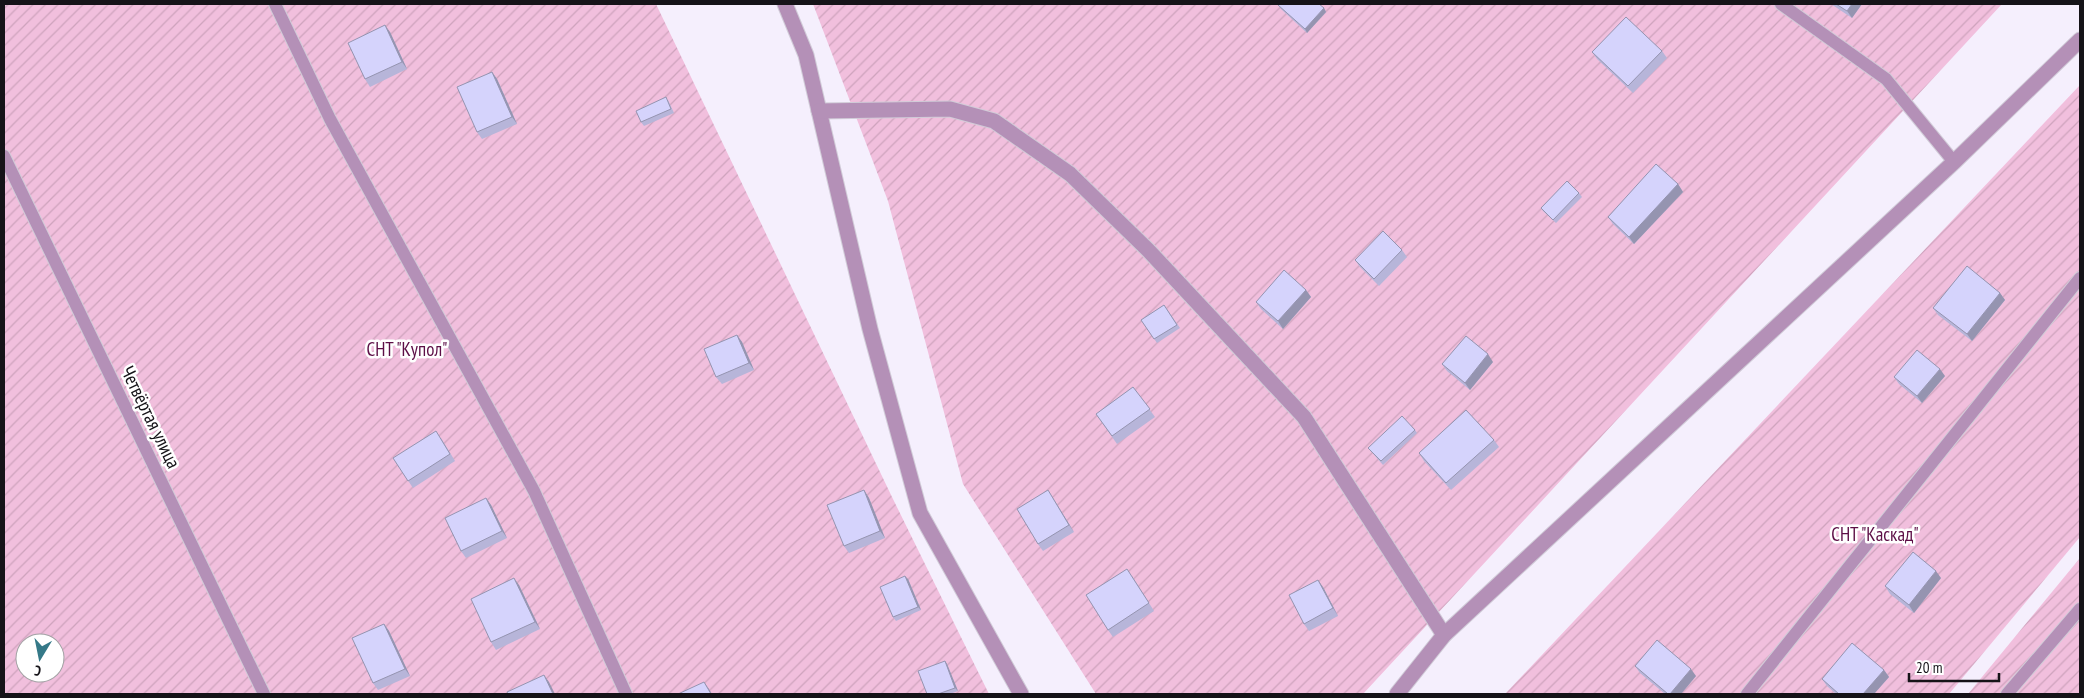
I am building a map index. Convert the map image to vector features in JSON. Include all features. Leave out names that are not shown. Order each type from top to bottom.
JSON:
[{"type":"street","points":[[785,4],[806,55],[870,329],[920,513],[1021,694]]},
{"type":"street","points":[[1398,694],[1444,635],[1954,162],[2080,40]]},
{"type":"street","points":[[819,111],[950,109],[994,121],[1070,174],[1148,250],[1304,418],[1444,635]]},
{"type":"lane","points":[[275,4],[330,119],[534,491],[626,694]]},
{"type":"lane","points":[[1781,4],[1886,79],[1954,162]]},
{"type":"lane","name":"Четвёртая улица","points":[[4,156],[264,694]]},
{"type":"lane","points":[[1747,694],[2080,278]]},
{"type":"lane","points":[[2007,694],[2080,609]]},
{"type":"green space","name":"СНТ \"Купол\"","points":[[4,4],[656,4],[892,497],[989,694],[4,694]]},
{"type":"green space","points":[[813,4],[2002,4],[1363,694],[1096,694],[963,484],[888,201]]},
{"type":"green space","name":"СНТ \"Каскад\"","points":[[2080,85],[2080,537],[1949,694],[1505,694]]},
{"type":"green space","points":[[2080,558],[2080,694],[1968,694]]},
{"type":"building","points":[[1319,4],[1324,8],[1305,29],[1278,5]]},
{"type":"building","points":[[1836,4],[1852,4],[1847,11]]},
{"type":"building","points":[[1626,17],[1662,51],[1628,86],[1592,52]]},
{"type":"building","points":[[385,25],[402,62],[365,79],[348,43]]},
{"type":"building","points":[[492,72],[512,117],[477,132],[457,87]]},
{"type":"building","points":[[666,97],[671,109],[641,122],[636,111]]},
{"type":"building","points":[[1656,164],[1678,184],[1629,237],[1608,217]]},
{"type":"building","points":[[1567,181],[1579,193],[1553,220],[1541,208]]},
{"type":"building","points":[[1383,231],[1402,250],[1374,279],[1355,260]]},
{"type":"building","points":[[1967,266],[2000,293],[1967,334],[1933,308]]},
{"type":"building","points":[[1284,270],[1306,290],[1278,321],[1256,302]]},
{"type":"building","points":[[1164,305],[1177,325],[1154,339],[1141,320]]},
{"type":"building","points":[[737,335],[749,363],[716,377],[704,349]]},
{"type":"building","points":[[1466,336],[1488,354],[1465,383],[1442,364]]},
{"type":"building","points":[[1917,350],[1940,369],[1917,396],[1894,377]]},
{"type":"building","points":[[1133,387],[1150,409],[1112,436],[1096,414]]},
{"type":"building","points":[[1466,410],[1494,440],[1446,483],[1419,453]]},
{"type":"building","points":[[1402,416],[1415,430],[1381,461],[1368,448]]},
{"type":"building","points":[[436,431],[450,454],[408,481],[393,458]]},
{"type":"building","points":[[864,490],[880,531],[844,546],[827,505]]},
{"type":"building","points":[[1048,490],[1069,525],[1038,544],[1017,509]]},
{"type":"building","points":[[486,498],[502,531],[461,551],[445,518]]},
{"type":"building","points":[[1913,552],[1936,571],[1909,605],[1885,586]]},
{"type":"building","points":[[1127,569],[1149,603],[1108,630],[1086,595]]},
{"type":"building","points":[[905,576],[918,607],[893,617],[880,587]]},
{"type":"building","points":[[514,578],[535,622],[491,642],[471,599]]},
{"type":"building","points":[[1318,580],[1333,608],[1304,624],[1289,595]]},
{"type":"building","points":[[384,624],[405,669],[373,683],[352,638]]},
{"type":"building","points":[[1657,640],[1691,669],[1670,694],[1635,666]]},
{"type":"building","points":[[1852,643],[1884,670],[1863,694],[1839,694],[1822,679]]},
{"type":"building","points":[[945,661],[955,688],[938,694],[927,694],[918,671]]},
{"type":"building","points":[[544,675],[553,694],[508,694],[507,692]]},
{"type":"building","points":[[704,682],[711,694],[678,694]]}]
